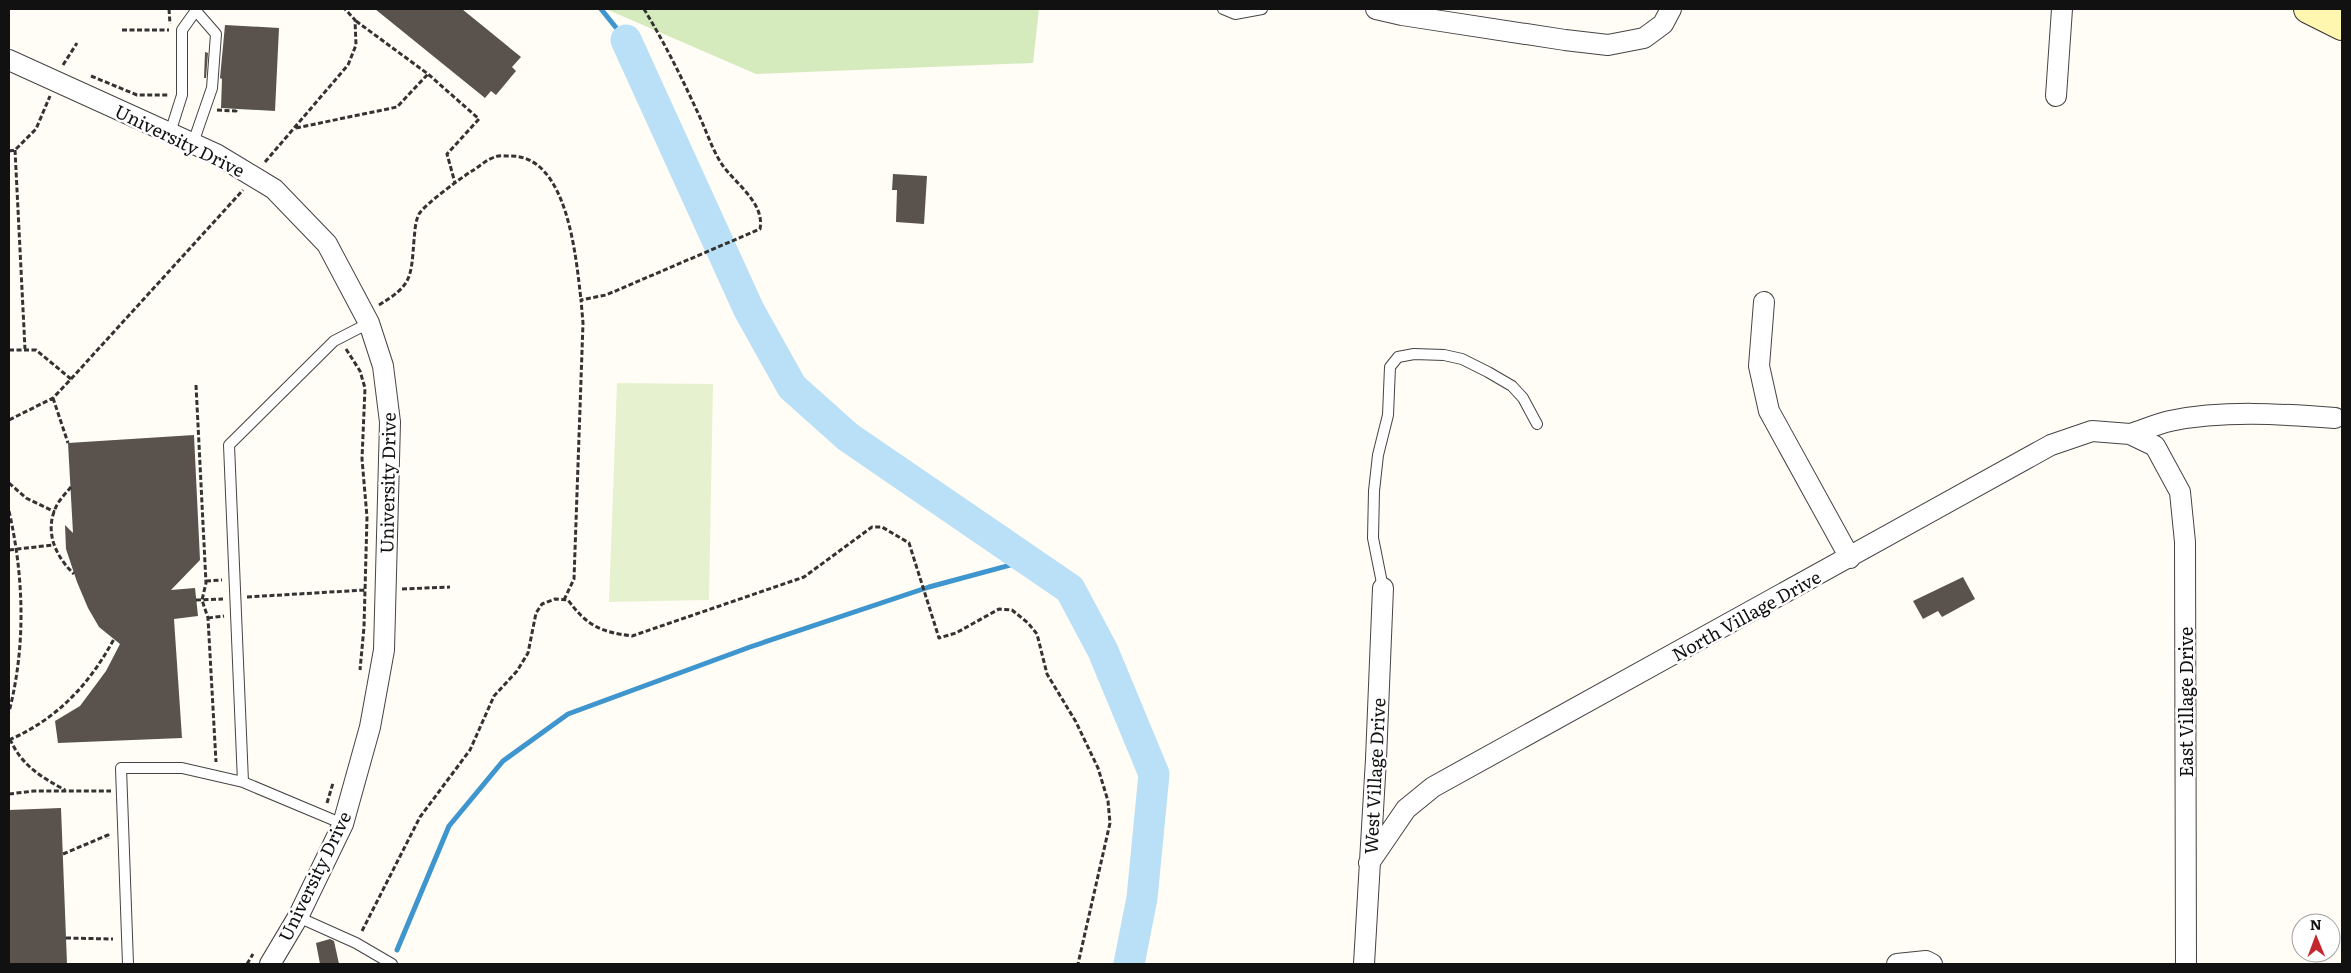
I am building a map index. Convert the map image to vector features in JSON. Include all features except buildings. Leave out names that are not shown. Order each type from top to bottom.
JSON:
[{"type":"street","points":[[1376,9],[1431,20],[1608,45],[1644,38],[1663,24],[1671,9]]},
{"type":"street","points":[[2056,96],[2062,9]]},
{"type":"street","points":[[2308,9],[2342,26]]},
{"type":"street","name":"University Drive","points":[[9,60],[216,154],[274,189],[327,244],[369,323],[383,366],[390,422],[384,650],[370,728],[343,824],[298,917],[270,964]]},
{"type":"street","points":[[1764,302],[1760,366],[1769,411],[1850,558]]},
{"type":"street","points":[[2130,434],[2168,421],[2191,418],[2270,414],[2335,418]]},
{"type":"street","name":"North Village Drive","points":[[1369,862],[1406,809],[1433,787],[1850,558],[2051,445],[2092,431],[2130,434],[2154,446]]},
{"type":"street","name":"East Village Drive","points":[[2154,446],[2180,492],[2185,542],[2186,964]]},
{"type":"street","name":"West Village Drive","points":[[1364,964],[1377,739],[1383,588]]},
{"type":"street","points":[[1897,964],[1926,961],[1932,964]]},
{"type":"lane","points":[[1223,9],[1235,14],[1262,9]]},
{"type":"lane","points":[[170,133],[181,98],[182,30],[197,10],[216,34],[212,88],[192,143]]},
{"type":"lane","points":[[243,782],[229,445],[334,341],[369,323]]},
{"type":"lane","points":[[1383,588],[1373,538],[1374,491],[1378,455],[1388,415],[1390,367],[1398,357],[1414,354],[1444,355],[1462,359],[1512,386],[1523,398],[1537,424]]},
{"type":"lane","points":[[128,964],[121,768],[182,768],[216,775],[243,782],[343,824]]},
{"type":"lane","points":[[298,917],[356,943],[392,964]]},
{"type":"path","points":[[169,9],[170,30]]},
{"type":"path","points":[[345,9],[355,20],[428,74],[479,119],[447,154],[455,183]]},
{"type":"path","points":[[581,300],[606,296],[760,229],[762,220],[756,206],[721,162],[668,48],[644,9]]},
{"type":"path","points":[[264,164],[348,65],[356,45],[355,20]]},
{"type":"path","points":[[296,128],[397,107],[428,74]]},
{"type":"path","points":[[86,77],[94,76],[137,95],[170,95],[181,98]]},
{"type":"path","points":[[204,107],[236,111],[236,109]]},
{"type":"path","points":[[9,151],[15,150],[25,349]]},
{"type":"path","points":[[369,323],[378,306],[400,292],[408,283],[415,226],[420,212],[455,183],[495,156],[518,156],[535,162],[547,174],[567,218],[576,258],[583,323],[574,580],[564,600]]},
{"type":"path","points":[[9,420],[53,398],[248,184]]},
{"type":"path","points":[[339,338],[360,371],[365,388],[362,459],[366,517],[365,590],[358,679]]},
{"type":"path","points":[[9,350],[36,350],[71,380]]},
{"type":"path","points":[[196,384],[206,581],[202,600],[208,618],[216,775]]},
{"type":"path","points":[[53,398],[68,443]]},
{"type":"path","points":[[9,483],[26,498],[55,512]]},
{"type":"path","points":[[70,487],[56,507],[52,524],[53,545],[63,563],[74,574]]},
{"type":"path","points":[[9,511],[18,549],[22,593],[21,639],[9,712]]},
{"type":"path","points":[[356,943],[420,817],[470,750],[494,696],[517,671],[528,653],[539,609],[542,604],[555,599],[568,600],[580,617],[608,633],[632,636],[804,578],[872,527],[882,527],[910,543],[939,638],[956,633],[999,609],[1012,610],[1028,623],[1037,634],[1047,674],[1076,722],[1098,768],[1108,801],[1110,823],[1078,964]]},
{"type":"path","points":[[9,550],[53,545]]},
{"type":"path","points":[[206,581],[222,580],[224,616],[208,618]]},
{"type":"path","points":[[196,600],[450,587]]},
{"type":"path","points":[[66,791],[47,781],[26,765],[17,755],[10,739],[46,719],[76,695],[98,668],[114,639]]},
{"type":"path","points":[[323,816],[335,778]]},
{"type":"path","points":[[9,794],[122,791]]},
{"type":"path","points":[[62,854],[108,835],[108,845]]},
{"type":"path","points":[[66,938],[113,936],[113,947]]},
{"type":"path","points":[[247,964],[257,948]]},
{"type":"green space","points":[[606,9],[1039,9],[1033,63],[756,74]]},
{"type":"green space","points":[[617,383],[713,384],[709,600],[609,602]]},
{"type":"waterway","points":[[601,9],[626,40]]},
{"type":"waterway","points":[[626,40],[749,310],[792,387],[848,437],[1070,589],[1103,651],[1154,774],[1142,898],[1129,964]]},
{"type":"waterway","points":[[397,950],[449,826],[503,761],[568,714],[750,647],[929,587],[1029,560]]}]
